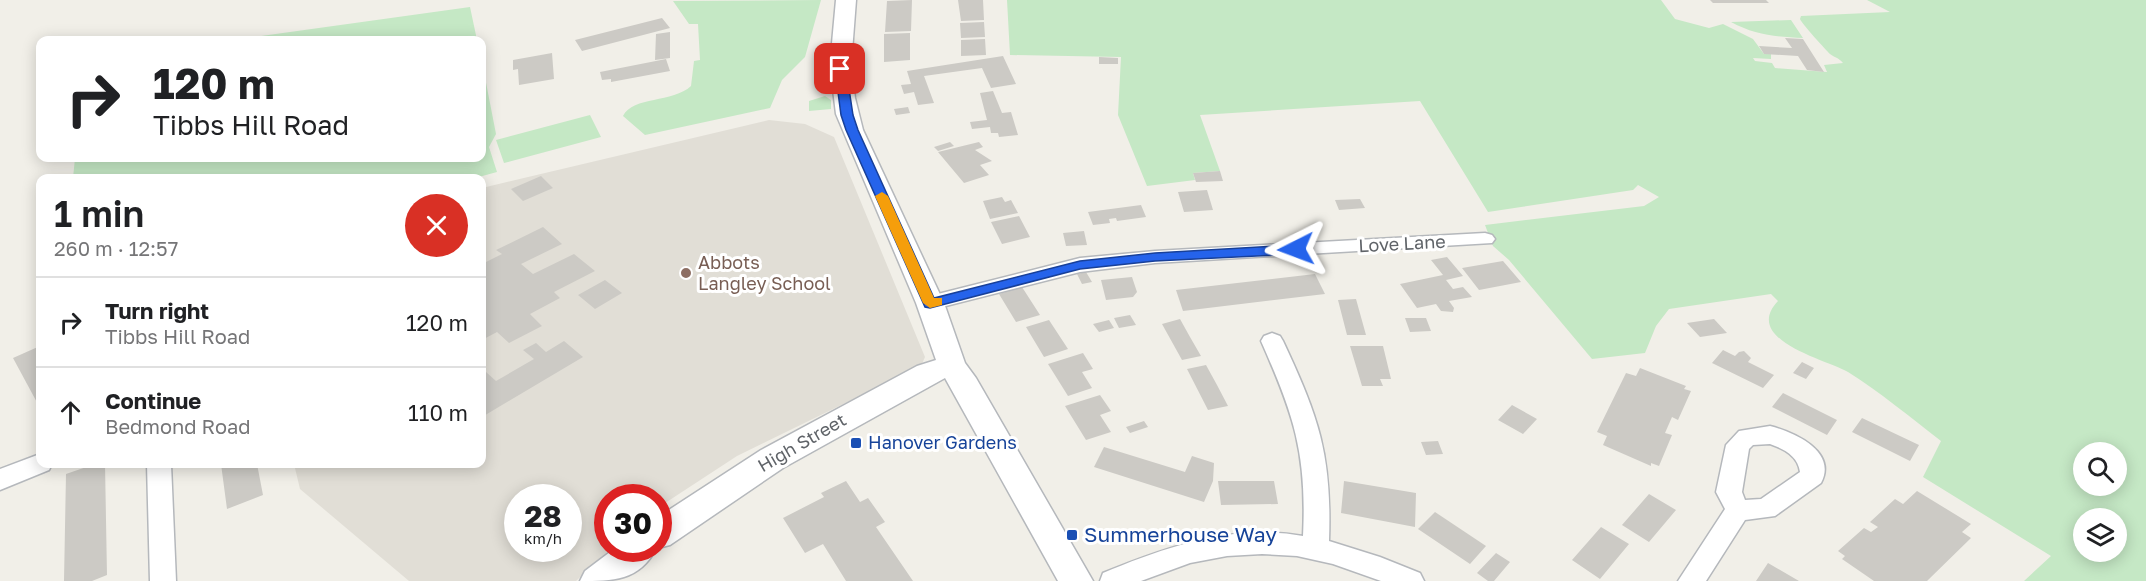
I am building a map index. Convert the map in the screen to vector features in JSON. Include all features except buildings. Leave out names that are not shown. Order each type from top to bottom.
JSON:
[{"type":"street","points":[[846,0],[839,54],[847,115],[930,303],[952,366],[966,385],[1076,581]]},
{"type":"street","name":"Love Lane","points":[[930,303],[1080,265],[1155,257],[1485,239]]},
{"type":"street","points":[[1272,341],[1299,404],[1314,452],[1317,485],[1316,547]]},
{"type":"street","name":"High Street","points":[[672,526],[772,459],[927,373],[952,366]]},
{"type":"street","points":[[0,480],[36,465]]},
{"type":"street","points":[[159,468],[163,581]]},
{"type":"street","points":[[1691,581],[1738,510]]},
{"type":"street","points":[[1113,581],[1176,556],[1215,546],[1249,542],[1290,543],[1316,547],[1378,566],[1410,581]]},
{"type":"street","points":[[597,581],[622,562]]},
{"type":"shaded area","name":"Abbots Langley School","points":[[769,120],[805,124],[834,137],[925,357],[921,366],[737,456],[672,498],[672,484],[594,484],[594,562],[596,562],[576,581],[409,581],[300,489],[295,468],[486,468],[486,187]]},
{"type":"green space","points":[[821,0],[805,57],[782,80],[770,108],[645,135],[623,116],[635,105],[674,95],[691,86],[694,61],[700,60],[698,24],[689,24],[673,1]]},
{"type":"green space","points":[[1007,0],[1661,0],[1675,19],[1709,28],[1723,24],[1753,39],[1764,54],[1771,54],[1771,59],[1753,58],[1755,61],[1772,63],[1775,68],[1827,72],[1824,65],[1843,63],[1830,54],[1814,37],[1800,19],[1801,16],[1890,12],[1867,0],[2146,0],[2146,581],[2024,581],[2051,556],[1923,477],[1941,441],[1848,372],[1791,347],[1778,337],[1770,327],[1770,315],[1778,301],[1771,294],[1669,309],[1656,326],[1645,353],[1592,359],[1509,260],[1493,246],[1485,225],[1644,206],[1659,197],[1638,185],[1633,190],[1488,212],[1420,101],[1200,115],[1220,171],[1193,173],[1195,180],[1147,186],[1118,115],[1121,57],[1010,55]]},
{"type":"green space","points":[[470,7],[476,36],[262,36]]},
{"type":"green space","points":[[1791,20],[1803,38],[1766,34],[1731,22]]},
{"type":"green space","points":[[486,83],[496,134],[489,147],[497,172],[486,175],[73,174],[75,162],[486,162]]},
{"type":"green space","points":[[825,96],[831,100],[831,109],[809,111],[809,101]]},
{"type":"green space","points":[[590,115],[601,137],[504,163],[496,140]]},
{"type":"slow traffic","points":[[882,196],[930,303],[937,301]]},
{"type":"place","name":"Abbots Langley School","points":[[686,273]]},
{"type":"place","name":"Hanover Gardens","points":[[856,443]]},
{"type":"place","name":"Summerhouse Way","points":[[1072,535]]},
{"type":"route","points":[[840,69],[847,115],[852,130],[930,303],[1041,273],[1080,265],[1155,257],[1296,249]]}]
